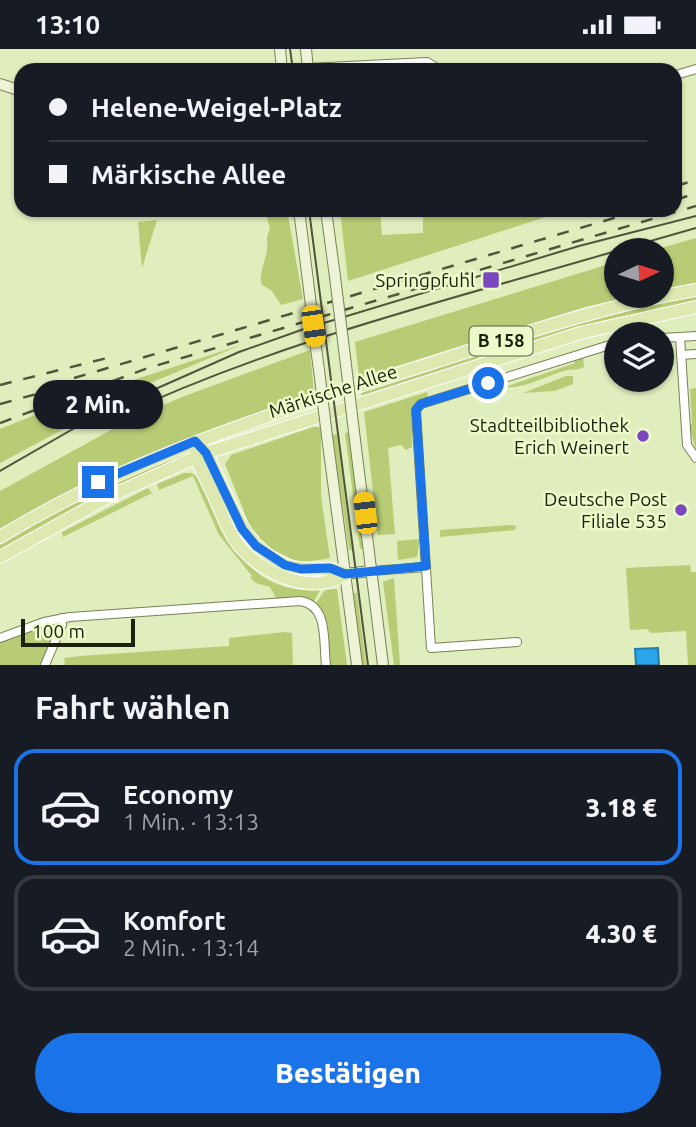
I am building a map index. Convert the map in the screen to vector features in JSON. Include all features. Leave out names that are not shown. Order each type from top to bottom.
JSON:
[{"type":"main road","points":[[300,217],[357,665]]},
{"type":"main road","points":[[327,217],[383,665]]},
{"type":"main road","name":"Märkische Allee","points":[[0,537],[79,491],[195,441],[540,329],[634,302],[696,290]]},
{"type":"main road","name":"Märkische Allee","points":[[0,557],[110,496],[202,455],[607,326],[696,307]]},
{"type":"main road","points":[[482,364],[487,352],[525,339],[540,329]]},
{"type":"main road","points":[[195,441],[231,532],[250,557],[276,574],[308,583],[372,571]]},
{"type":"street","points":[[410,63],[429,63]]},
{"type":"street","points":[[674,337],[696,336]]},
{"type":"street","points":[[680,337],[687,445],[696,458]]},
{"type":"street","points":[[517,642],[431,648],[416,410],[421,404],[604,347]]},
{"type":"street","points":[[681,355],[696,354]]},
{"type":"street","points":[[482,364],[488,383]]},
{"type":"street","points":[[372,571],[426,566]]},
{"type":"street","points":[[0,638],[62,618],[288,601],[313,605],[320,613],[326,665]]},
{"type":"street","points":[[45,665],[62,625],[62,618]]},
{"type":"green space","points":[[267,217],[288,217],[303,299],[281,305],[272,291],[261,284],[270,229]]},
{"type":"green space","points":[[341,217],[381,217],[382,235],[423,233],[423,217],[545,217],[348,281]]},
{"type":"green space","points":[[157,220],[142,268],[138,222]]},
{"type":"green space","points":[[696,238],[696,283],[674,287],[674,244]]},
{"type":"green space","points":[[604,266],[604,303],[359,378],[355,342]]},
{"type":"green space","points":[[696,295],[696,301],[674,306],[674,300]]},
{"type":"green space","points":[[663,308],[606,320],[493,354],[542,333],[624,310]]},
{"type":"green space","points":[[241,345],[148,384],[0,463],[0,429],[72,400]]},
{"type":"green space","points":[[310,350],[314,393],[232,422],[114,470],[0,530],[0,491],[131,419],[182,397]]},
{"type":"green space","points":[[482,353],[477,359],[362,396],[361,391]]},
{"type":"green space","points":[[583,355],[582,368],[560,372],[518,386],[501,387],[500,382],[506,381],[508,386],[575,363],[573,358]]},
{"type":"green space","points":[[566,376],[573,376],[573,384],[555,391],[523,393]]},
{"type":"green space","points":[[696,388],[696,451],[689,424],[692,424],[690,389]]},
{"type":"green space","points":[[427,392],[428,397],[419,400],[412,414],[412,447],[406,450],[401,445],[388,448],[395,534],[378,535],[364,412]]},
{"type":"green space","points":[[313,427],[320,427],[321,496],[330,558],[300,563],[265,546],[249,524],[225,464],[231,455]]},
{"type":"green space","points":[[350,432],[365,548],[360,549],[345,433]]},
{"type":"green space","points":[[337,434],[352,550],[349,550],[332,435]]},
{"type":"green space","points":[[181,452],[190,453],[99,494],[0,550],[0,545],[9,539],[78,499]]},
{"type":"green space","points":[[184,473],[198,477],[228,539],[255,571],[273,582],[295,589],[320,590],[314,601],[306,598],[276,598],[270,587],[250,578],[252,576],[219,535],[193,476],[159,490],[157,484]]},
{"type":"green space","points":[[148,488],[152,493],[63,537],[62,532]]},
{"type":"green space","points":[[516,526],[515,530],[440,537],[440,530]]},
{"type":"green space","points":[[420,539],[417,557],[398,560],[397,541]]},
{"type":"green space","points":[[690,565],[691,572],[696,572],[696,665],[688,665],[686,631],[651,633],[647,629],[630,630],[626,568]]},
{"type":"green space","points":[[394,578],[400,665],[394,665],[383,582]]},
{"type":"green space","points":[[337,589],[347,665],[329,665],[316,603],[325,590]]},
{"type":"green space","points":[[352,593],[357,593],[366,665],[361,665]]},
{"type":"green space","points":[[56,623],[57,631],[42,665],[0,665],[0,641]]},
{"type":"green space","points":[[292,633],[293,665],[65,665],[64,658],[229,646],[229,638]]},
{"type":"water","points":[[658,648],[659,665],[636,665],[635,649]]},
{"type":"tram line","points":[[290,49],[292,63]]},
{"type":"tram line","points":[[0,471],[99,414],[239,352],[304,329],[579,246],[696,216]]},
{"type":"tram line","points":[[310,217],[368,665]]},
{"type":"tram line","points":[[661,238],[696,228]]},
{"type":"tram line","points":[[117,417],[177,390],[301,344],[604,254]]},
{"type":"railway","points":[[682,184],[696,180]]},
{"type":"railway","points":[[682,198],[696,193]]},
{"type":"railway","points":[[682,210],[696,206]]},
{"type":"railway","points":[[74,378],[617,217]]},
{"type":"railway","points":[[0,423],[148,368],[659,217]]},
{"type":"railway","points":[[0,385],[115,356]]},
{"type":"railway","points":[[0,404],[84,381]]},
{"type":"place","name":"Springpfuhl","points":[[491,280]]},
{"type":"place","name":"Stadtteilbibliothek Erich Weinert","points":[[643,436]]},
{"type":"place","name":"Deutsche Post Filiale 535","points":[[681,510]]},
{"type":"route","points":[[98,482],[195,441],[206,453],[242,529],[256,546],[285,565],[301,569],[337,569],[345,574],[426,566],[416,410],[421,404],[488,383]]}]
